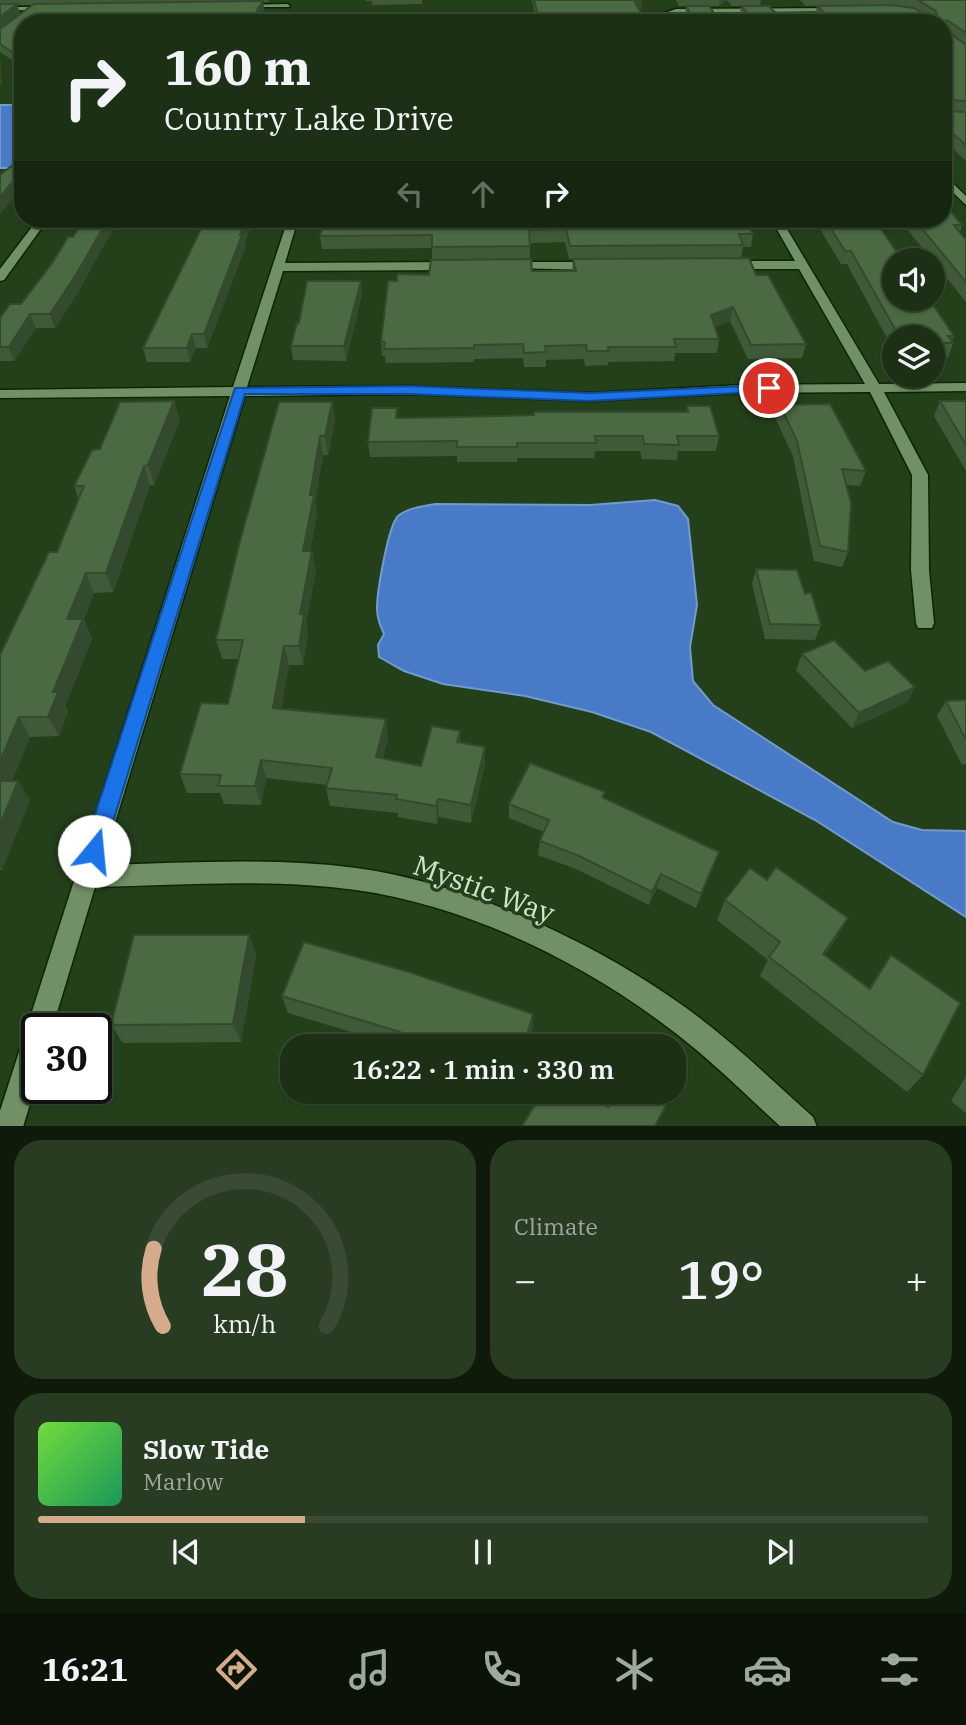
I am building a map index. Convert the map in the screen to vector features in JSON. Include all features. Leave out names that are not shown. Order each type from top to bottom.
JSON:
[{"type":"street","points":[[225,7],[290,3]]},
{"type":"street","points":[[0,9],[62,9]]},
{"type":"street","points":[[28,14],[33,10]]},
{"type":"street","points":[[786,10],[789,14]]},
{"type":"street","points":[[666,14],[676,11],[850,10]]},
{"type":"street","points":[[952,187],[966,202]]},
{"type":"street","points":[[0,277],[36,228]]},
{"type":"street","points":[[44,1013],[290,228]]},
{"type":"street","points":[[781,228],[875,388],[920,475],[920,569],[925,623]]},
{"type":"street","points":[[719,265],[801,265]]},
{"type":"street","points":[[278,267],[471,266]]},
{"type":"street","points":[[498,266],[608,266]]},
{"type":"street","points":[[0,394],[409,390],[590,397],[742,389],[966,387]]},
{"type":"street","name":"Mystic Way","points":[[86,876],[291,874],[359,880],[440,898],[538,937],[620,981],[687,1024],[803,1126]]},
{"type":"street","points":[[9,1126],[21,1087]]},
{"type":"water","points":[[0,105],[14,105],[14,168],[0,168]]},
{"type":"water","points":[[655,500],[678,506],[688,519],[697,605],[690,647],[693,681],[713,705],[893,822],[922,830],[966,831],[966,917],[815,820],[651,732],[592,712],[525,696],[443,684],[404,671],[379,657],[378,645],[384,634],[377,612],[381,574],[394,522],[402,513],[435,504],[590,505]]},
{"type":"building","points":[[534,0],[634,0],[641,14],[538,14]]},
{"type":"building","points":[[918,0],[966,0],[966,33],[952,23],[952,14],[937,14]]},
{"type":"building","points":[[263,1],[255,14],[20,14],[34,4]]},
{"type":"building","points":[[0,4],[17,4],[0,17]]},
{"type":"building","points":[[891,5],[914,8],[924,14],[825,14],[817,6]]},
{"type":"building","points":[[686,6],[709,6],[715,14],[691,14]]},
{"type":"building","points":[[741,6],[769,6],[777,14],[748,14]]},
{"type":"building","points":[[14,19],[14,53],[0,44],[0,29]]},
{"type":"building","points":[[952,35],[966,45],[966,101],[952,100]]},
{"type":"building","points":[[952,111],[966,112],[966,145],[952,133]]},
{"type":"building","points":[[14,164],[14,180],[0,197],[0,175]]},
{"type":"building","points":[[952,213],[962,225],[954,225],[966,240],[966,282],[945,257],[945,248],[938,248],[921,228],[952,228]]},
{"type":"building","points":[[78,228],[103,228],[50,314],[30,314],[9,347],[0,347],[0,318],[10,304],[21,304],[68,237],[73,237]]},
{"type":"building","points":[[202,228],[243,228],[204,334],[192,334],[187,348],[143,348]]},
{"type":"building","points":[[322,228],[750,228],[753,234],[739,234],[743,245],[570,246],[566,229],[529,230],[530,246],[432,247],[432,235],[320,236]]},
{"type":"building","points":[[831,228],[880,228],[894,248],[882,248],[882,306],[851,251],[845,251]]},
{"type":"building","points":[[749,258],[756,275],[768,275],[806,344],[751,345],[733,307],[711,315],[719,339],[674,339],[676,347],[608,347],[609,351],[587,351],[586,345],[545,346],[546,352],[524,353],[523,344],[474,345],[474,348],[384,349],[385,342],[381,342],[388,281],[397,281],[398,274],[429,275],[431,260],[531,259],[532,271],[576,271],[573,259]]},
{"type":"building","points":[[307,281],[361,281],[344,346],[291,346],[299,323]]},
{"type":"building","points":[[885,311],[937,311],[954,336],[948,336],[953,343],[945,343],[945,325],[893,325]]},
{"type":"building","points":[[174,401],[148,465],[144,466],[106,573],[86,573],[67,619],[83,619],[53,692],[58,692],[48,717],[19,717],[0,761],[0,655],[49,552],[57,552],[84,486],[74,486],[92,450],[100,449],[120,402]]},
{"type":"building","points":[[940,401],[966,401],[966,445]]},
{"type":"building","points":[[279,402],[332,402],[325,436],[320,436],[310,495],[314,495],[303,551],[312,551],[300,614],[304,614],[299,646],[284,646],[273,708],[386,719],[376,757],[421,766],[432,726],[460,731],[457,742],[485,747],[471,805],[438,799],[436,806],[396,799],[397,795],[326,788],[332,768],[261,760],[255,786],[218,786],[221,775],[180,774],[201,703],[228,704],[243,640],[216,640],[240,541]]},
{"type":"building","points":[[830,404],[866,471],[842,469],[851,503],[848,552],[820,546],[797,441],[780,405]]},
{"type":"building","points":[[687,406],[710,406],[719,436],[677,436],[679,445],[644,444],[643,436],[595,436],[596,443],[517,443],[517,447],[457,447],[457,441],[368,442],[372,408],[397,408],[396,418],[534,415],[534,412],[688,412]]},
{"type":"building","points":[[756,569],[797,570],[805,594],[811,592],[821,625],[770,624]]},
{"type":"building","points":[[834,640],[865,671],[888,661],[915,687],[859,713],[802,654]]},
{"type":"building","points":[[966,700],[966,740],[946,701]]},
{"type":"building","points":[[530,763],[605,792],[602,797],[719,852],[701,894],[661,874],[652,892],[577,855],[540,841],[549,820],[509,804]]},
{"type":"building","points":[[0,781],[18,781],[0,825]]},
{"type":"building","points":[[776,867],[848,918],[823,954],[870,989],[891,955],[960,1003],[923,1075],[769,957],[780,942],[725,900],[750,868],[767,880]]},
{"type":"building","points":[[134,935],[249,935],[233,1024],[112,1025]]},
{"type":"building","points":[[304,942],[409,972],[533,1014],[527,1034],[399,1034],[400,1032],[282,996]]},
{"type":"building","points":[[536,1104],[604,1104],[608,1107],[610,1104],[666,1105],[655,1126],[522,1126]]},
{"type":"route","points":[[94,851],[240,390],[409,390],[590,397],[769,388]]}]
